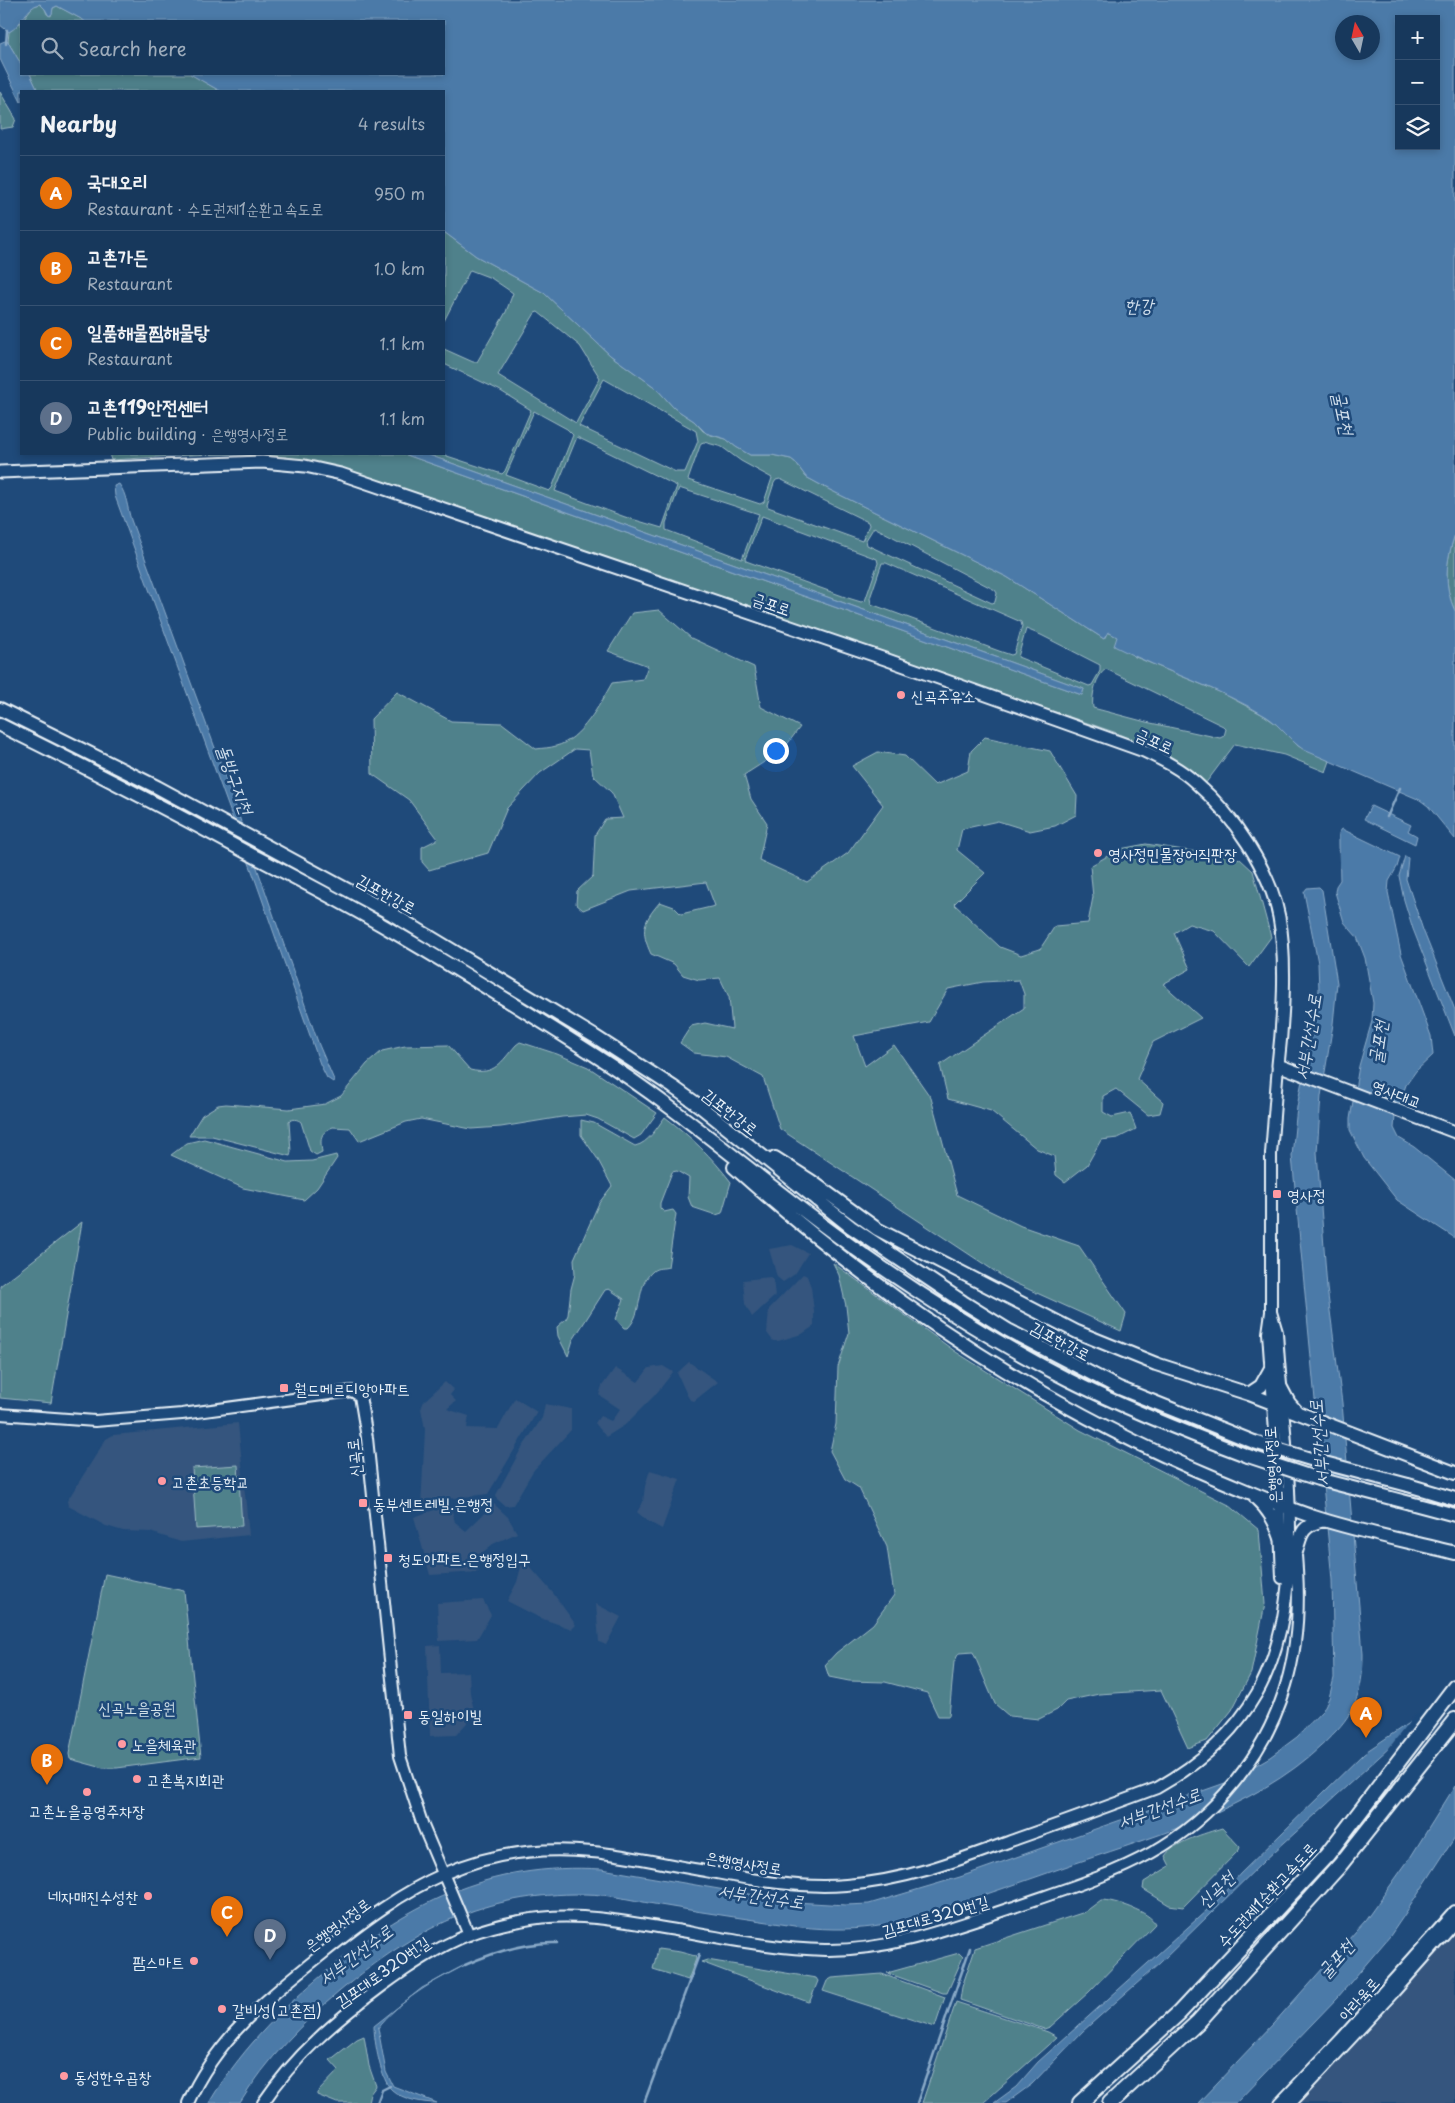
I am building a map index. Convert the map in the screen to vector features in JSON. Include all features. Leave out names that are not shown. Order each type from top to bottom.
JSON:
[{"type":"highway","name":"김포한강로","points":[[0,708],[157,786],[408,923],[649,1071],[680,1092],[882,1249],[1008,1330],[1119,1388],[1254,1442],[1455,1499]]},
{"type":"highway","name":"김포한강로","points":[[0,725],[158,805],[335,899],[394,932],[592,1053],[684,1118],[874,1262],[993,1339],[1070,1380],[1192,1435],[1318,1479],[1455,1515]]},
{"type":"highway","points":[[684,1118],[777,1204],[858,1269],[939,1328],[1010,1375],[1138,1444],[1250,1493],[1284,1505],[1312,1520],[1325,1520],[1455,1553]]},
{"type":"highway","points":[[746,1143],[789,1166],[877,1229],[1077,1332],[1122,1351],[1187,1375],[1248,1394],[1455,1473]]},
{"type":"highway","points":[[1248,1394],[1261,1386],[1270,1370]]},
{"type":"highway","points":[[1280,1386],[1289,1403],[1306,1417]]},
{"type":"highway","points":[[1250,1493],[1266,1507],[1275,1519],[1281,1538]]},
{"type":"highway","points":[[1296,1552],[1300,1536],[1312,1520]]},
{"type":"highway","name":"수도권제1순환고속도로","points":[[1080,2103],[1179,2013],[1328,1854],[1455,1687]]},
{"type":"highway","name":"수도권제1순환고속도로","points":[[1110,2103],[1198,2022],[1340,1865],[1455,1720]]},
{"type":"main road","name":"금포로","points":[[0,472],[262,462],[305,466],[341,474],[885,659],[1144,751],[1181,771],[1211,798],[1235,826],[1260,865],[1270,886],[1279,916],[1282,942],[1282,1014],[1278,1065]]},
{"type":"main road","name":"영사대교","points":[[1278,1065],[1455,1132]]},
{"type":"street","name":"은행영사정로","points":[[1277,1406],[1270,1370],[1268,1333],[1271,1312],[1272,1154],[1278,1065]]},
{"type":"street","name":"은행영사정로","points":[[188,2103],[206,2068],[224,2043],[274,1994],[354,1929],[408,1892],[491,1856],[518,1852],[567,1850],[610,1854],[771,1881],[820,1886],[844,1885],[891,1879],[947,1864],[1157,1788],[1188,1769],[1216,1747],[1249,1706],[1273,1656],[1280,1635],[1290,1558],[1276,1438],[1280,1386],[1277,1332],[1271,1312]]},
{"type":"street","name":"신곡로","points":[[0,1414],[95,1422],[182,1414],[352,1391],[360,1396],[367,1438],[400,1756],[423,1826],[446,1877]]},
{"type":"street","name":"은행영사정로","points":[[1282,1617],[1281,1538],[1284,1505]]},
{"type":"street","name":"김포대로320번길","points":[[263,2103],[294,2062],[335,2022],[421,1959],[467,1930],[546,1917],[582,1917],[630,1922],[801,1949],[844,1950],[890,1945],[1025,1903],[1133,1862],[1164,1846],[1184,1831],[1229,1789],[1271,1724],[1287,1683],[1295,1645],[1299,1603],[1294,1526],[1284,1505]]},
{"type":"street","points":[[446,1877],[467,1930]]},
{"type":"street","name":"아라육로","points":[[1280,2103],[1455,1911]]},
{"type":"street","name":"아라육로","points":[[1290,2103],[1393,1993],[1455,1923]]},
{"type":"shaded area","points":[[792,1245],[808,1253],[795,1274],[783,1282],[777,1277],[769,1249]]},
{"type":"shaded area","points":[[803,1274],[807,1276],[811,1287],[814,1326],[802,1334],[773,1341],[767,1333],[769,1309]]},
{"type":"shaded area","points":[[773,1278],[775,1296],[752,1317],[745,1304],[743,1280]]},
{"type":"shaded area","points":[[689,1362],[718,1382],[694,1401],[690,1400],[677,1373]]},
{"type":"shaded area","points":[[663,1366],[673,1372],[656,1394],[625,1425],[606,1437],[595,1423],[600,1416],[611,1421],[620,1409],[599,1395],[602,1386],[615,1368],[638,1382],[649,1368]]},
{"type":"shaded area","points":[[445,1382],[454,1390],[450,1395],[456,1401],[447,1409],[469,1416],[467,1428],[498,1429],[515,1398],[537,1412],[488,1494],[446,1499],[421,1507],[425,1429],[421,1409],[424,1401]]},
{"type":"shaded area","points":[[545,1404],[571,1409],[571,1430],[533,1471],[513,1505],[505,1506],[497,1499],[496,1495],[520,1451],[542,1418]]},
{"type":"shaded area","name":"고촌초등학교","points":[[238,1423],[249,1535],[181,1542],[150,1532],[123,1531],[106,1526],[68,1506],[67,1501],[106,1439],[113,1435]]},
{"type":"shaded area","points":[[650,1470],[680,1479],[662,1529],[647,1521],[637,1512],[643,1502]]},
{"type":"shaded area","points":[[450,1504],[455,1522],[466,1531],[494,1504],[508,1517],[517,1533],[493,1544],[472,1561],[479,1572],[430,1575],[414,1517]]},
{"type":"shaded area","points":[[523,1559],[553,1593],[576,1625],[572,1629],[540,1618],[507,1601],[517,1582]]},
{"type":"shaded area","points":[[483,1600],[491,1615],[477,1639],[439,1641],[437,1603]]},
{"type":"shaded area","points":[[596,1604],[621,1617],[606,1645],[599,1642]]},
{"type":"shaded area","points":[[440,1645],[441,1673],[469,1672],[470,1693],[475,1714],[456,1735],[430,1736],[427,1646]]},
{"type":"shaded area","points":[[1455,1932],[1455,2103],[1300,2103],[1393,2004]]},
{"type":"green space","points":[[40,4],[47,14],[51,16],[53,8],[57,6],[83,20],[23,20],[33,6]]},
{"type":"green space","points":[[20,23],[20,62],[8,42],[9,32]]},
{"type":"green space","points":[[30,75],[192,75],[218,90],[38,90]]},
{"type":"green space","points":[[0,92],[16,119],[13,127],[0,129]]},
{"type":"green space","points":[[445,233],[476,256],[544,293],[610,355],[656,388],[674,408],[694,421],[703,431],[726,439],[750,455],[772,455],[791,459],[806,477],[1007,577],[1104,639],[1107,632],[1118,637],[1133,656],[1222,693],[1265,716],[1280,727],[1298,746],[1330,761],[1326,772],[1284,755],[1235,744],[1205,784],[1166,754],[1114,732],[342,468],[292,458],[258,455],[407,455],[1082,695],[1084,689],[429,455],[444,455],[502,474],[505,471],[531,410],[499,390],[445,364],[445,349],[477,362],[506,312],[513,293],[491,278],[470,270],[445,319]],"holes":[[[538,312],[580,346],[600,378],[576,423],[498,375],[535,313]],[[604,379],[696,431],[698,441],[685,472],[676,472],[579,426]],[[534,411],[567,429],[573,435],[552,488],[549,491],[506,475]],[[577,437],[677,486],[662,528],[625,517],[555,491]],[[704,442],[722,447],[741,461],[772,478],[764,502],[760,504],[688,480],[701,443]],[[780,479],[868,522],[869,525],[862,541],[768,507],[767,505],[776,480]],[[679,488],[759,514],[742,559],[666,530],[666,523]],[[762,516],[877,559],[878,563],[865,601],[861,602],[746,561],[745,559]],[[874,527],[995,590],[997,593],[995,602],[992,603],[867,545],[866,540]],[[882,563],[886,563],[1021,622],[1022,626],[1014,654],[1011,655],[871,604],[870,598]],[[1026,629],[1100,665],[1100,671],[1092,685],[1089,686],[1018,657]],[[1106,669],[1226,729],[1224,736],[1220,738],[1093,708],[1097,681]]]},
{"type":"green space","points":[[109,455],[186,455],[111,460]]},
{"type":"green space","points":[[1455,534],[1455,611],[1449,592],[1447,573]]},
{"type":"green space","points":[[659,610],[691,638],[754,667],[761,707],[800,727],[783,750],[744,775],[751,799],[767,823],[759,860],[807,882],[848,853],[883,805],[852,766],[878,752],[905,756],[935,785],[968,771],[971,751],[985,737],[1050,751],[1077,796],[1076,815],[1055,826],[1030,831],[998,821],[962,829],[957,850],[985,873],[954,904],[1000,947],[1021,955],[1040,949],[1055,926],[1088,923],[1093,897],[1090,866],[1120,849],[1146,844],[1190,851],[1221,853],[1240,859],[1253,871],[1271,937],[1249,967],[1214,931],[1189,924],[1174,933],[1190,969],[1163,984],[1201,1018],[1153,1042],[1137,1079],[1163,1102],[1160,1113],[1148,1115],[1116,1089],[1103,1096],[1103,1112],[1112,1117],[1130,1113],[1136,1129],[1118,1138],[1101,1140],[1087,1165],[1065,1182],[1056,1175],[1054,1156],[1037,1149],[991,1111],[948,1099],[940,1065],[1024,1008],[1024,994],[1019,980],[983,982],[948,989],[929,1022],[854,1036],[865,1066],[894,1045],[931,1098],[957,1195],[1021,1226],[1079,1246],[1126,1314],[1121,1331],[1008,1280],[780,1129],[763,1077],[726,1057],[694,1053],[680,1043],[691,1026],[705,1023],[732,1029],[729,997],[720,978],[699,980],[683,975],[674,964],[651,954],[645,939],[645,926],[650,915],[660,902],[674,907],[681,914],[715,906],[706,882],[631,891],[583,910],[576,904],[577,891],[593,876],[595,835],[605,819],[623,818],[612,793],[593,775],[589,750],[575,749],[540,773],[507,808],[488,853],[429,870],[422,862],[422,847],[438,839],[409,800],[372,774],[371,719],[397,692],[451,721],[502,723],[536,749],[556,746],[574,737],[582,729],[596,711],[612,683],[643,679],[648,666],[608,651],[632,613]]},
{"type":"green space","points":[[520,1042],[557,1054],[588,1067],[657,1113],[641,1135],[634,1139],[598,1119],[586,1115],[501,1127],[471,1129],[421,1119],[406,1122],[359,1141],[350,1128],[333,1127],[323,1134],[321,1140],[322,1152],[316,1155],[310,1151],[301,1122],[296,1120],[289,1122],[290,1156],[212,1136],[189,1136],[202,1115],[218,1105],[289,1109],[325,1104],[341,1096],[367,1064],[382,1051],[405,1046],[448,1045],[470,1070],[486,1071],[497,1066]]},
{"type":"green space","points":[[665,1117],[700,1147],[731,1182],[722,1213],[716,1215],[692,1207],[688,1197],[689,1178],[677,1171],[672,1172],[660,1203],[660,1208],[664,1212],[673,1210],[676,1214],[668,1267],[655,1270],[647,1277],[641,1291],[636,1314],[628,1328],[624,1328],[616,1319],[624,1299],[609,1289],[605,1290],[573,1340],[568,1356],[558,1336],[557,1327],[568,1315],[575,1274],[574,1259],[599,1203],[612,1186],[597,1158],[581,1135],[581,1120],[594,1123],[635,1146],[649,1138]]},
{"type":"green space","points":[[204,1139],[288,1162],[312,1161],[336,1155],[337,1158],[317,1188],[304,1200],[243,1188],[171,1155],[187,1143]]},
{"type":"green space","points":[[82,1222],[51,1403],[0,1398],[0,1286]]},
{"type":"green space","points":[[833,1263],[956,1352],[1080,1430],[1229,1505],[1259,1530],[1265,1604],[1251,1673],[1232,1710],[1207,1741],[1188,1748],[1161,1690],[1099,1694],[1066,1701],[1057,1710],[1039,1719],[1009,1716],[995,1704],[973,1652],[959,1653],[954,1662],[949,1716],[938,1716],[927,1693],[885,1682],[849,1681],[829,1677],[825,1665],[836,1653],[873,1624],[894,1595],[887,1547],[859,1488],[845,1479],[830,1451],[836,1424],[838,1367],[849,1333],[846,1306],[839,1275]]},
{"type":"green space","points":[[238,1465],[242,1526],[196,1529],[192,1468]]},
{"type":"green space","name":"신곡노을공원","points":[[105,1574],[184,1591],[201,1757],[117,1768],[103,1768],[70,1759],[69,1754]]},
{"type":"green space","points":[[1222,1828],[1240,1847],[1239,1850],[1183,1907],[1169,1905],[1143,1889],[1144,1882],[1170,1866],[1165,1856],[1175,1846]]},
{"type":"green space","points":[[1101,1900],[1123,1904],[1140,1911],[1147,1915],[1155,1924],[1089,1992],[1050,2027],[1044,2029],[960,2000],[962,1987],[975,1948],[1085,1912]]},
{"type":"green space","points":[[658,1949],[695,1956],[696,1959],[688,1980],[653,1969]]},
{"type":"green space","points":[[959,1953],[963,1957],[947,1993],[887,1973]]},
{"type":"green space","points":[[707,1960],[816,1978],[818,1981],[808,2002],[701,1962]]},
{"type":"green space","points":[[882,1974],[945,1997],[935,2027],[823,1991],[827,1981],[832,1978]]},
{"type":"green space","points":[[956,2002],[1048,2032],[1057,2037],[983,2103],[922,2103]]},
{"type":"green space","points":[[364,2036],[369,2066],[376,2086],[370,2094],[368,2103],[337,2103],[317,2095],[339,2070],[330,2060],[357,2039]]},
{"type":"water","name":"한강","points":[[0,0],[1455,0],[1455,534],[1448,563],[1447,582],[1455,611],[1455,839],[1428,806],[1420,800],[1304,750],[1267,717],[1249,706],[1114,646],[1117,637],[1108,632],[1104,639],[1007,577],[806,477],[791,459],[772,455],[750,455],[726,439],[706,433],[694,421],[674,408],[656,388],[610,355],[544,293],[476,256],[445,233],[445,90],[218,90],[192,75],[445,75],[445,20],[83,20],[57,6],[53,8],[52,14],[49,16],[40,4],[31,9],[9,32],[0,25]]},
{"type":"water","points":[[8,42],[20,62],[20,75],[30,75],[38,90],[20,90],[20,100],[0,59],[0,43]]},
{"type":"water","points":[[407,455],[429,455],[1084,689],[1082,695]]},
{"type":"water","points":[[119,484],[124,492],[131,520],[218,756],[319,1045],[334,1080],[333,1082],[327,1078],[320,1064],[256,882],[115,496],[114,486]]},
{"type":"water","points":[[1371,806],[1411,825],[1408,831],[1417,836],[1415,844],[1364,819]]},
{"type":"water","points":[[1342,829],[1400,857],[1389,881],[1388,892],[1401,954],[1431,1036],[1433,1055],[1416,1071],[1406,1085],[1395,1116],[1394,1128],[1399,1138],[1414,1147],[1455,1180],[1455,1238],[1397,1200],[1364,1158],[1350,1130],[1350,1119],[1359,1066],[1372,1021],[1373,1003],[1365,958],[1357,937],[1344,922],[1335,892],[1340,880],[1339,833]]},
{"type":"water","points":[[1405,856],[1408,858],[1406,879],[1423,930],[1455,1010],[1455,1036],[1413,929],[1404,900],[1399,876]]},
{"type":"water","name":"서부간선수로","points":[[1319,887],[1322,890],[1337,983],[1333,1024],[1321,1096],[1317,1152],[1327,1288],[1342,1403],[1363,1654],[1362,1676],[1358,1695],[1350,1713],[1337,1730],[1310,1756],[1281,1778],[1216,1813],[1146,1840],[1005,1888],[885,1925],[843,1929],[801,1927],[594,1894],[548,1895],[514,1900],[482,1908],[424,1932],[396,1949],[340,1991],[312,2016],[273,2057],[240,2103],[209,2103],[232,2068],[259,2035],[321,1976],[353,1950],[385,1928],[417,1909],[450,1893],[485,1881],[522,1873],[560,1869],[602,1869],[795,1902],[846,1905],[869,1904],[960,1877],[1225,1783],[1270,1757],[1297,1737],[1323,1710],[1329,1698],[1334,1678],[1332,1580],[1292,1156],[1297,1107],[1319,990],[1318,963],[1304,892],[1307,888]]},
{"type":"water","points":[[1416,1718],[1389,1748],[1264,1861],[1160,1963],[1083,2031],[1032,2084],[1006,2103],[994,2103],[1016,2087],[1038,2062],[1217,1901],[1240,1874],[1364,1753]]},
{"type":"water","points":[[1455,1786],[1455,1837],[1390,1936],[1338,1997],[1236,2103],[1198,2103],[1274,2023],[1365,1921],[1410,1858]]},
{"type":"water","points":[[439,1979],[407,2000],[386,2018],[378,2028],[386,2072],[393,2086],[437,2103],[420,2102],[402,2096],[388,2085],[379,2060],[374,2026],[422,1988]]},
{"type":"pier","points":[[1455,1696],[1455,1712],[1416,1732],[1381,1758],[1414,1716]]},
{"type":"waterway","points":[[6,44],[7,30]]},
{"type":"waterway","name":"굴포천","points":[[1387,817],[1400,788]]},
{"type":"waterway","points":[[465,1965],[521,1946],[557,1943]]},
{"type":"waterway","points":[[917,2103],[970,1948]]},
{"type":"waterway","points":[[644,2103],[699,1955]]},
{"type":"waterway","points":[[377,2103],[382,2090],[390,2086]]},
{"type":"place","name":"신곡주유소","points":[[901,695]]},
{"type":"place","name":"영사정민물장어직판장","points":[[1098,853]]},
{"type":"place","name":"영사정","points":[[1277,1194]]},
{"type":"place","name":"월드메르디앙아파트","points":[[284,1388]]},
{"type":"place","name":"고촌초등학교","points":[[162,1481]]},
{"type":"place","name":"동부센트레빌.은행정","points":[[363,1503]]},
{"type":"place","name":"청도아파트.은행정입구","points":[[388,1558]]},
{"type":"place","name":"동일하이빌","points":[[408,1715]]},
{"type":"place","name":"국대오리","points":[[1366,1738]]},
{"type":"place","name":"노을체육관","points":[[122,1744]]},
{"type":"place","name":"고촌복지회관","points":[[137,1779]]},
{"type":"place","name":"고촌가든","points":[[47,1785]]},
{"type":"place","name":"고촌노을공영주차장","points":[[87,1792]]},
{"type":"place","name":"네자매진수성찬","points":[[148,1896]]},
{"type":"place","name":"일품해물찜해물탕","points":[[227,1937]]},
{"type":"place","name":"고촌119안전센터","points":[[270,1960]]},
{"type":"place","name":"팜스마트","points":[[194,1961]]},
{"type":"place","name":"갈비성(고촌점)","points":[[222,2009]]},
{"type":"place","name":"동성한우곱창","points":[[64,2076]]},
{"type":"water label","name":"돌방구지천","points":[[236,779]]},
{"type":"water label","name":"신곡천","points":[[1215,1889]]}]
